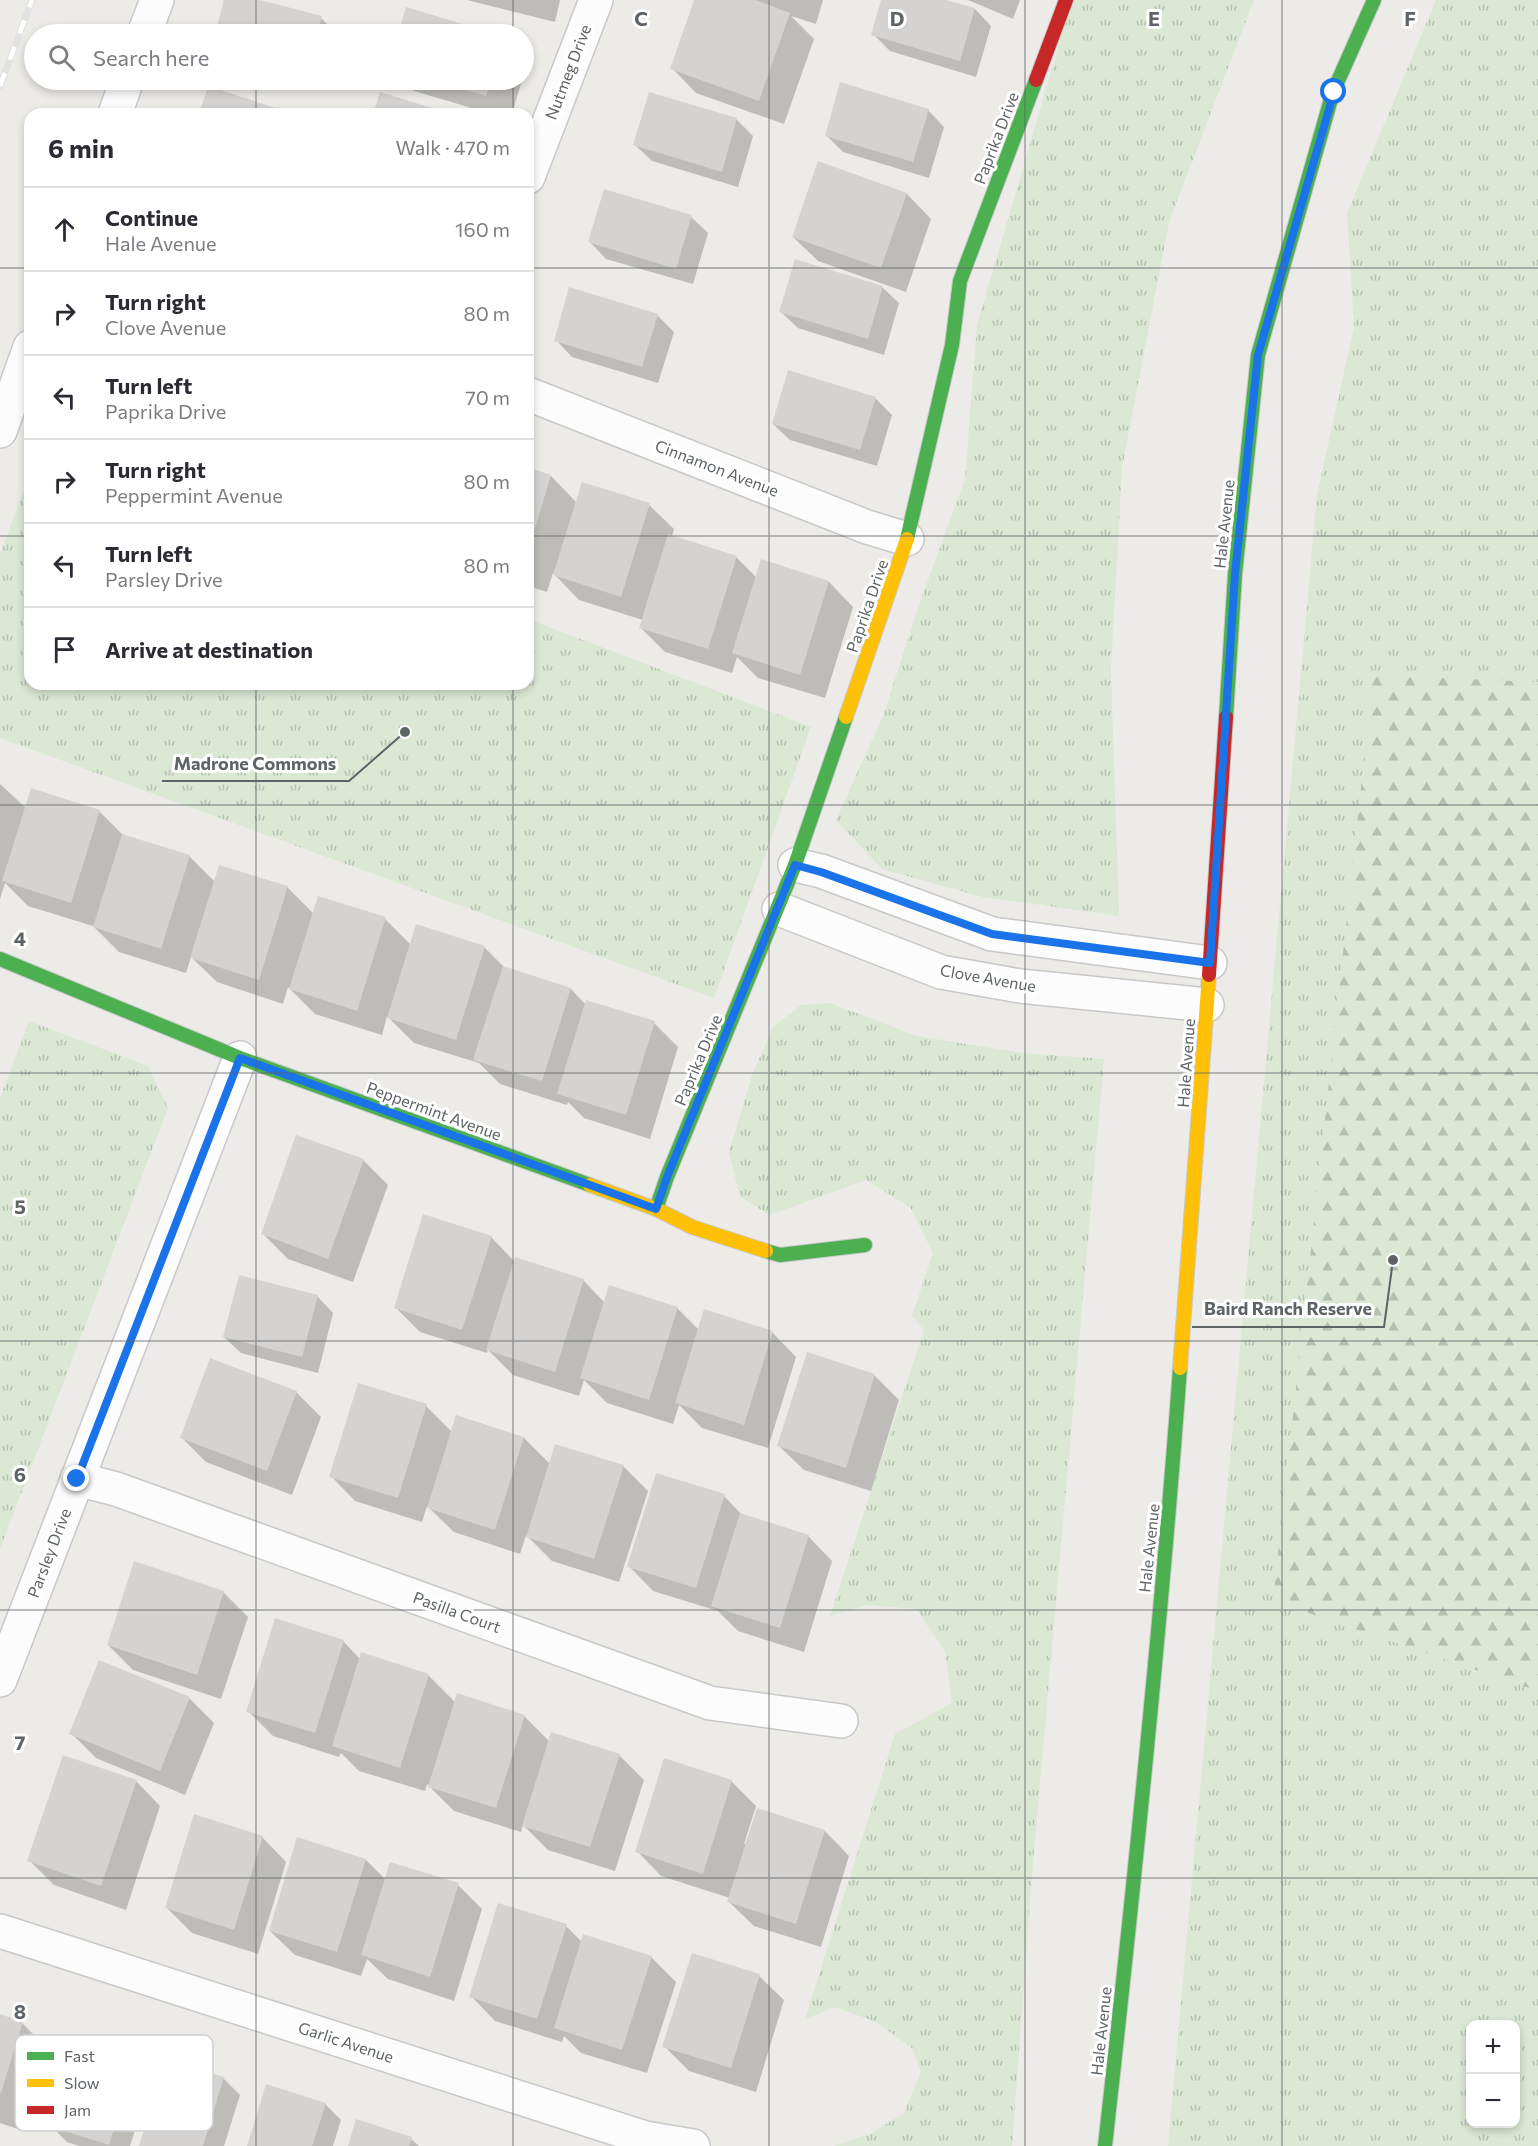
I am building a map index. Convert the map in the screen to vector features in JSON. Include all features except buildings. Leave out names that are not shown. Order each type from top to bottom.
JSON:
[{"type":"street","points":[[148,24],[157,0]]},
{"type":"street","name":"Nutmeg Drive","points":[[534,161],[596,0]]},
{"type":"street","name":"Paprika Drive","points":[[656,1209],[795,865],[907,539],[952,345],[960,281],[1066,0]]},
{"type":"street","name":"Hale Avenue","points":[[1105,2146],[1171,1492],[1210,963],[1235,574],[1258,355],[1334,92],[1374,0]]},
{"type":"street","points":[[117,108],[124,90]]},
{"type":"street","points":[[0,430],[24,364]]},
{"type":"street","name":"Cinnamon Avenue","points":[[534,396],[867,527],[907,539]]},
{"type":"street","points":[[795,865],[821,872],[992,934],[1210,963]]},
{"type":"street","name":"Clove Avenue","points":[[778,909],[941,972],[1020,986],[1207,1005]]},
{"type":"street","name":"Peppermint Avenue","points":[[0,959],[240,1058],[656,1209],[692,1227],[780,1256],[865,1245]]},
{"type":"street","name":"Parsley Drive","points":[[0,1680],[240,1058]]},
{"type":"street","name":"Pasilla Court","points":[[77,1479],[116,1489],[711,1703],[841,1721]]},
{"type":"street","name":"Garlic Avenue","points":[[0,1931],[645,2138],[693,2146]]},
{"type":"green space","points":[[1072,0],[1254,0],[1169,222],[1122,468],[1111,670],[1119,916],[983,897],[882,869],[836,820],[883,716],[921,599],[965,479],[977,325]]},
{"type":"green space","points":[[1436,0],[1538,0],[1538,2146],[1168,2146],[1317,495],[1354,327],[1347,213]]},
{"type":"green space","points":[[24,489],[24,690],[534,690],[534,621],[811,727],[714,998],[0,738],[0,554]]},
{"type":"green space","points":[[1373,675],[1538,682],[1538,1691],[1273,1601]]},
{"type":"green space","points":[[830,1003],[917,1036],[1023,1053],[1104,1059],[1033,1862],[1012,2146],[833,2146],[870,2134],[904,2113],[921,2071],[912,2048],[876,2022],[835,2007],[805,2019],[895,1734],[952,1703],[945,1651],[916,1609],[866,1605],[830,1616],[924,1330],[912,1316],[933,1253],[910,1207],[866,1180],[770,1215],[740,1197],[729,1152],[752,1075],[773,1027],[801,1005]]},
{"type":"green space","points":[[29,1021],[148,1066],[168,1108],[0,1549],[0,1098]]},
{"type":"railway","points":[[0,86],[32,0]]},
{"type":"traffic: fast","points":[[1226,717],[1235,574],[1258,355],[1333,92],[1374,0]]},
{"type":"traffic: fast","points":[[907,539],[952,345],[960,281],[1036,80]]},
{"type":"traffic: fast","points":[[656,1209],[795,865],[846,717]]},
{"type":"traffic: fast","points":[[0,959],[240,1058],[590,1185]]},
{"type":"traffic: fast","points":[[766,1251],[780,1255],[865,1245]]},
{"type":"traffic: fast","points":[[1105,2146],[1146,1757],[1180,1368]]},
{"type":"traffic: slow","points":[[846,717],[907,539]]},
{"type":"traffic: slow","points":[[1180,1368],[1209,975]]},
{"type":"traffic: slow","points":[[590,1185],[656,1209],[692,1227],[766,1251]]},
{"type":"traffic: jam","points":[[1036,80],[1066,0]]},
{"type":"traffic: jam","points":[[1209,975],[1226,717]]},
{"type":"place","name":"Madrone Commons","points":[[405,732]]},
{"type":"place","name":"Baird Ranch Reserve","points":[[1393,1260]]},
{"type":"route","points":[[77,1479],[240,1058],[656,1209],[795,865],[821,872],[992,934],[1210,963],[1235,574],[1258,355],[1334,92]]}]
